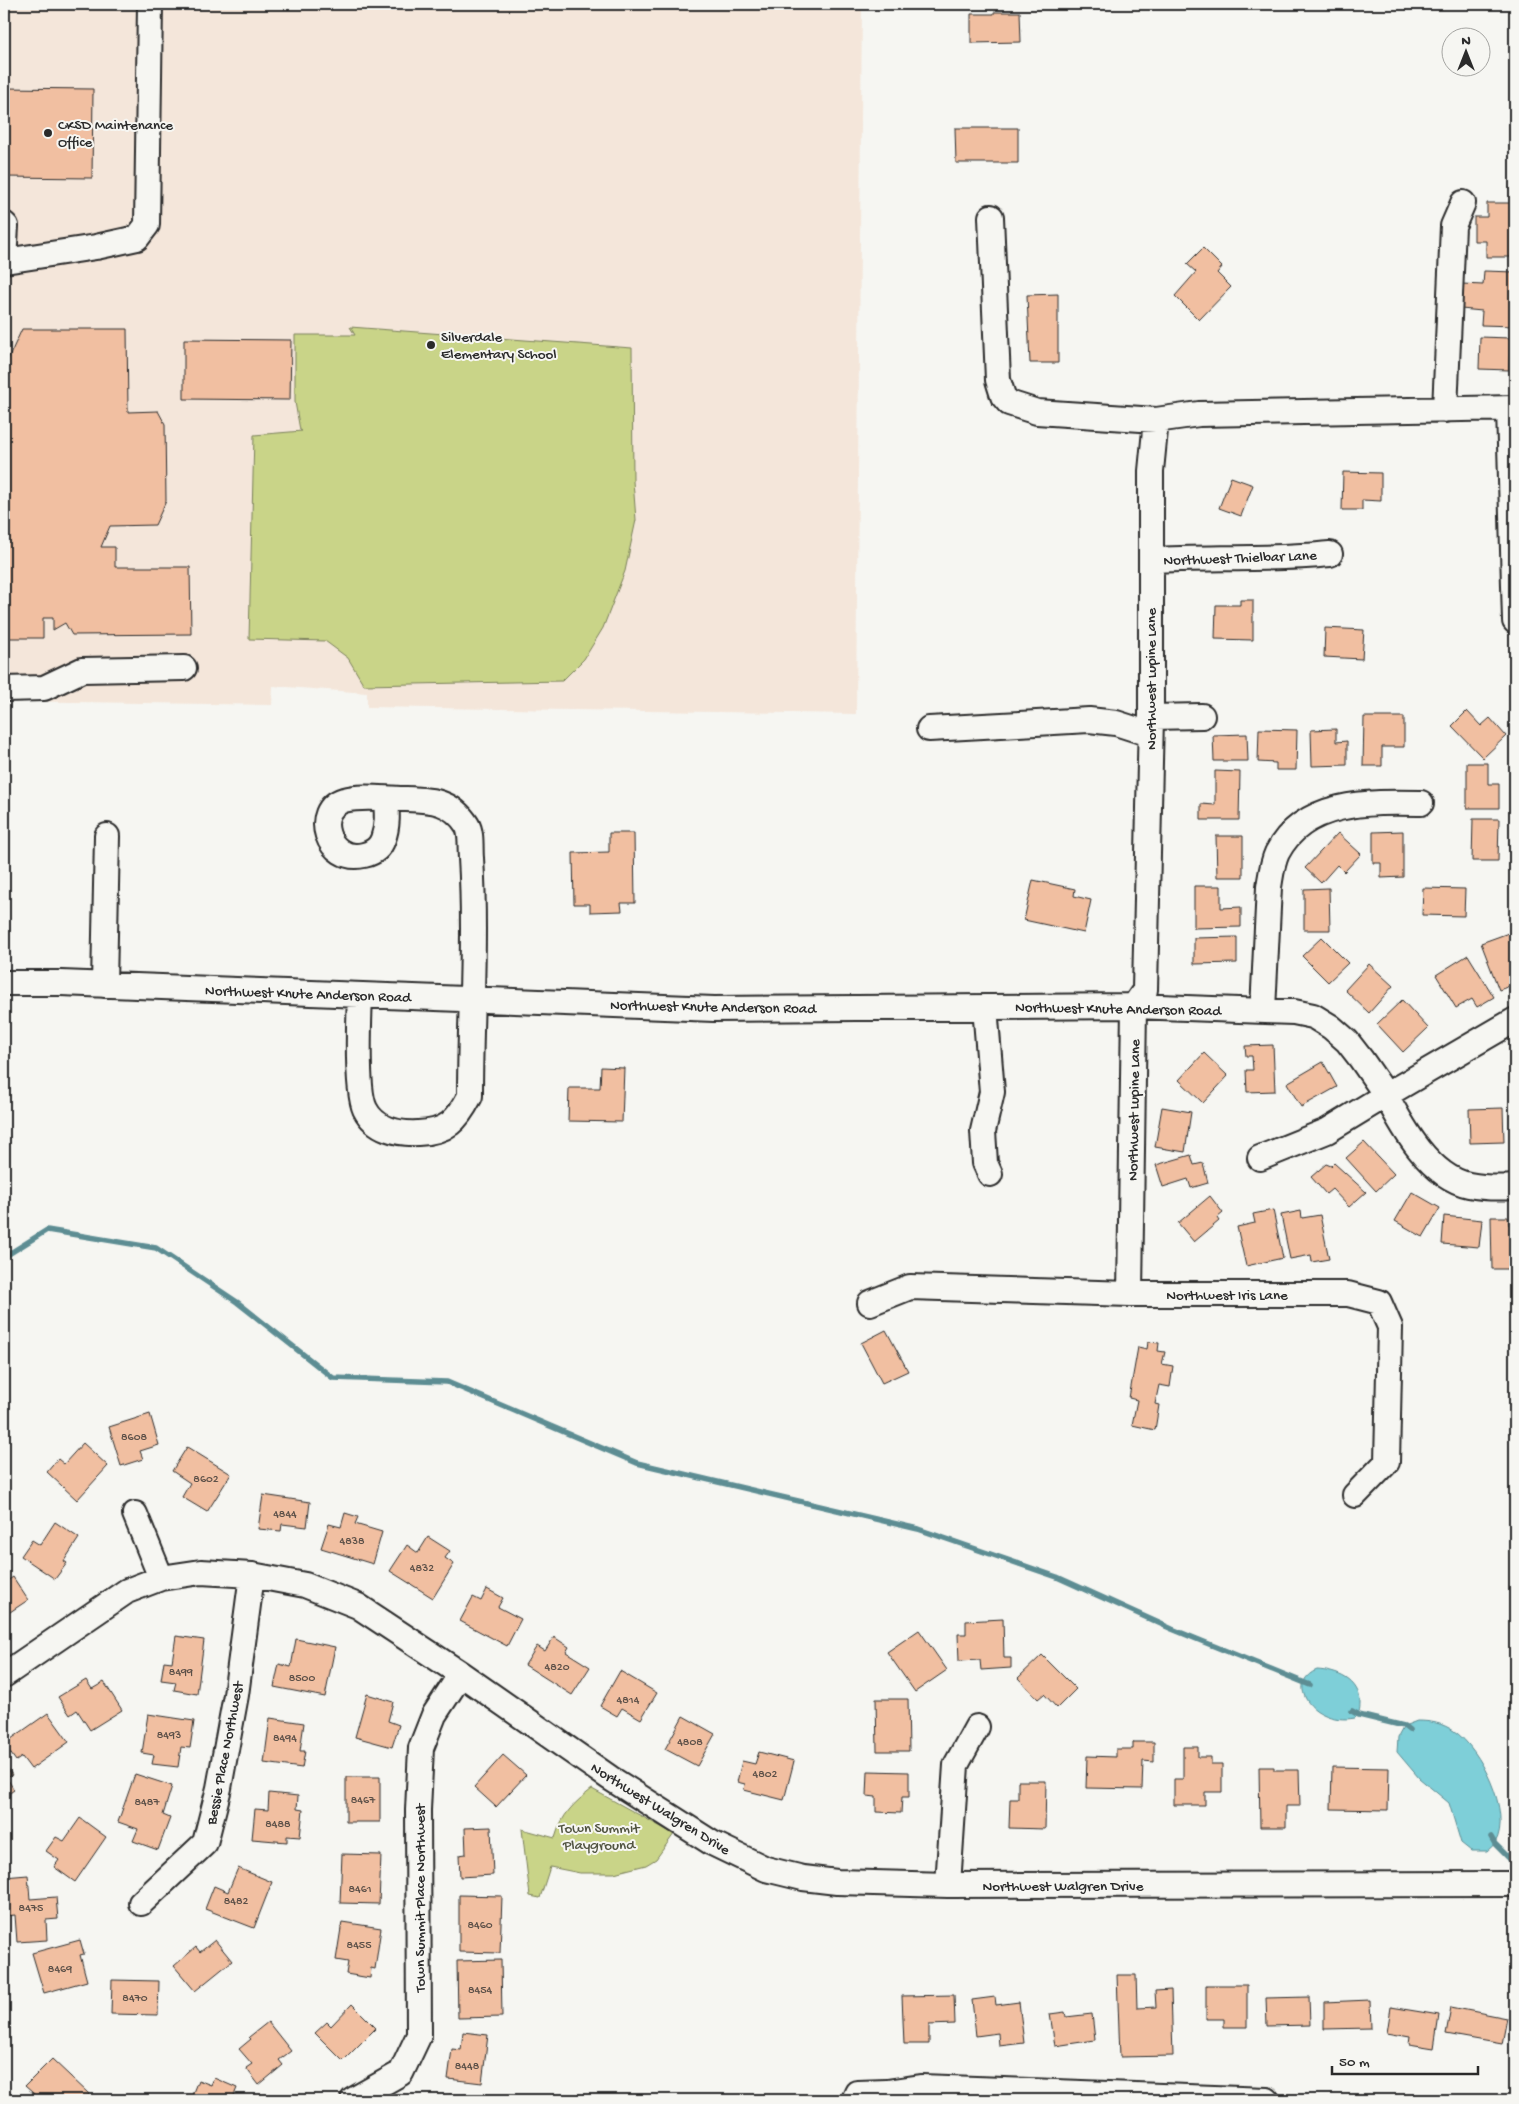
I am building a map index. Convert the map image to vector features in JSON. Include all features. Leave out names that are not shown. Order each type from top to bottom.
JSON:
[{"type":"street","points":[[4,224],[6,226],[4,261],[96,247],[137,238],[148,225],[150,4]]},
{"type":"street","points":[[1445,410],[1453,226],[1463,203]]},
{"type":"street","points":[[991,217],[998,380],[1000,390],[1009,403],[1037,412],[1156,420],[1199,414],[1512,409],[1515,621]]},
{"type":"street","name":"Northwest Lupine Lane","points":[[1130,1294],[1134,1006],[1145,990],[1150,726],[1151,471],[1156,420]]},
{"type":"street","name":"Northwest Thielbar Lane","points":[[1151,560],[1208,557],[1303,557],[1330,554]]},
{"type":"street","points":[[4,689],[44,688],[82,670],[184,668]]},
{"type":"street","points":[[929,729],[1089,720],[1150,726],[1202,716]]},
{"type":"street","points":[[360,995],[361,1086],[365,1109],[378,1123],[389,1131],[433,1132],[452,1123],[470,1096],[472,880],[468,827],[456,812],[442,802],[386,798]]},
{"type":"street","points":[[1263,1010],[1268,887],[1272,867],[1278,852],[1293,832],[1310,820],[1350,805],[1373,802],[1421,803]]},
{"type":"street","points":[[104,985],[107,836]]},
{"type":"street","name":"Northwest Knute Anderson Road","points":[[4,983],[104,985],[714,1009],[1134,1006],[1294,1012],[1313,1016],[1347,1041],[1386,1095],[1406,1133],[1444,1175],[1468,1185],[1515,1187]]},
{"type":"street","points":[[985,1007],[992,1092],[983,1131],[985,1163],[990,1174]]},
{"type":"street","points":[[1260,1158],[1328,1131],[1515,1020]]},
{"type":"street","name":"Northwest Iris Lane","points":[[870,1303],[910,1287],[1130,1294],[1348,1294],[1379,1302],[1390,1327],[1387,1462],[1356,1494]]},
{"type":"street","points":[[136,1514],[161,1578]]},
{"type":"street","name":"Northwest Walgren Drive","points":[[4,1675],[127,1591],[161,1578],[201,1572],[252,1575],[305,1585],[358,1606],[461,1674],[618,1783],[712,1843],[766,1869],[802,1878],[837,1882],[948,1885],[1515,1884]]},
{"type":"street","name":"Bessie Place Northwest","points":[[141,1903],[205,1843],[219,1788],[236,1695],[252,1575]]},
{"type":"street","name":"Town Summit Place Northwest","points":[[353,2100],[401,2073],[419,2035],[418,1810],[421,1748],[434,1715],[461,1674]]},
{"type":"street","points":[[948,1885],[956,1765],[977,1727]]},
{"type":"street","points":[[854,2100],[857,2093],[887,2092],[921,2087],[1176,2099],[1267,2100]]},
{"type":"shaded area","name":"Silverdale Elementary School","points":[[4,4],[862,4],[856,714],[367,707],[367,693],[273,686],[272,705],[4,701]]},
{"type":"green space","points":[[350,327],[632,348],[633,481],[636,520],[625,571],[603,628],[584,659],[562,681],[364,685],[348,658],[325,641],[249,639],[254,435],[302,431],[300,430],[295,402],[295,335],[355,335]]},
{"type":"green space","name":"Town Summit Playground","points":[[592,1789],[674,1834],[656,1859],[646,1865],[614,1873],[580,1873],[550,1867],[540,1898],[530,1896],[522,1829],[555,1838],[561,1822],[569,1810]]},
{"type":"water","points":[[1317,1670],[1332,1672],[1346,1678],[1356,1688],[1360,1705],[1355,1718],[1343,1719],[1323,1714],[1316,1710],[1306,1699],[1303,1686],[1305,1680],[1309,1674]]},
{"type":"water","points":[[1417,1721],[1436,1723],[1454,1731],[1474,1751],[1483,1766],[1497,1799],[1500,1815],[1499,1830],[1495,1843],[1487,1851],[1471,1851],[1461,1843],[1449,1803],[1419,1778],[1397,1752],[1398,1737],[1404,1726]]},
{"type":"building","points":[[994,12],[1020,12],[1021,42],[971,43],[971,14],[994,14]]},
{"type":"building","name":"CKSD Maintenance Office","points":[[4,88],[93,89],[92,178],[4,177]]},
{"type":"building","points":[[955,128],[1018,128],[1018,163],[956,163]]},
{"type":"building","points":[[1487,203],[1515,203],[1515,257],[1486,257],[1486,241],[1474,241],[1474,217],[1487,217]]},
{"type":"building","points":[[1203,248],[1222,267],[1217,273],[1231,287],[1199,320],[1175,296],[1196,272],[1187,264]]},
{"type":"building","points":[[1484,271],[1515,272],[1515,326],[1481,325],[1482,311],[1461,309],[1462,284],[1483,285]]},
{"type":"building","points":[[1058,294],[1058,363],[1030,363],[1027,295]]},
{"type":"building","points":[[22,329],[127,329],[128,412],[158,411],[165,424],[166,501],[155,525],[110,526],[101,547],[115,547],[115,567],[190,567],[191,634],[72,635],[65,623],[53,630],[53,618],[43,618],[43,638],[4,638],[4,368]]},
{"type":"building","points":[[1480,337],[1510,338],[1509,370],[1479,369]]},
{"type":"building","points":[[184,339],[291,340],[290,400],[184,399]]},
{"type":"building","points":[[1343,472],[1381,473],[1381,501],[1362,500],[1362,510],[1342,510]]},
{"type":"building","points":[[1231,477],[1253,485],[1241,516],[1219,508]]},
{"type":"building","points":[[1240,600],[1253,600],[1253,640],[1215,639],[1216,605],[1240,605]]},
{"type":"building","points":[[1325,628],[1364,630],[1362,659],[1324,657]]},
{"type":"building","points":[[1467,711],[1481,726],[1490,718],[1506,736],[1483,758],[1452,726]]},
{"type":"building","points":[[1364,717],[1404,717],[1404,747],[1382,747],[1382,766],[1363,766]]},
{"type":"building","points":[[1259,729],[1297,730],[1296,770],[1276,770],[1276,763],[1258,762]]},
{"type":"building","points":[[1336,729],[1336,742],[1347,741],[1347,765],[1312,766],[1311,730]]},
{"type":"building","points":[[1247,734],[1248,761],[1214,761],[1213,735]]},
{"type":"building","points":[[1467,763],[1488,763],[1488,784],[1499,784],[1499,808],[1467,808]]},
{"type":"building","points":[[1215,771],[1240,772],[1239,820],[1201,820],[1201,804],[1215,805]]},
{"type":"building","points":[[1473,819],[1499,819],[1498,861],[1472,861]]},
{"type":"building","points":[[1403,831],[1403,877],[1381,878],[1381,863],[1373,863],[1373,832]]},
{"type":"building","points":[[609,833],[634,833],[635,903],[621,903],[622,911],[590,912],[590,904],[574,904],[573,853],[609,852]]},
{"type":"building","points":[[1338,833],[1361,854],[1344,872],[1337,865],[1321,883],[1305,868]]},
{"type":"building","points":[[1216,836],[1243,836],[1243,877],[1217,877]]},
{"type":"building","points":[[1033,880],[1075,889],[1074,896],[1091,900],[1084,933],[1024,920]]},
{"type":"building","points":[[1194,886],[1221,886],[1221,908],[1241,907],[1241,927],[1194,928]]},
{"type":"building","points":[[1329,888],[1330,930],[1304,930],[1304,889]]},
{"type":"building","points":[[1423,888],[1465,889],[1464,916],[1422,915]]},
{"type":"building","points":[[1514,931],[1515,984],[1499,990],[1481,943]]},
{"type":"building","points":[[1237,937],[1237,963],[1194,964],[1194,938]]},
{"type":"building","points":[[1322,937],[1348,963],[1328,982],[1302,956]]},
{"type":"building","points":[[1468,955],[1494,997],[1477,1007],[1472,999],[1456,1008],[1436,975]]},
{"type":"building","points":[[1369,964],[1393,986],[1369,1013],[1345,990]]},
{"type":"building","points":[[1402,1000],[1428,1028],[1403,1052],[1377,1024]]},
{"type":"building","points":[[1273,1045],[1275,1091],[1247,1092],[1246,1070],[1253,1070],[1252,1056],[1246,1056],[1245,1046]]},
{"type":"building","points":[[1204,1053],[1228,1076],[1203,1103],[1179,1080]]},
{"type":"building","points":[[1323,1062],[1337,1087],[1301,1107],[1287,1083]]},
{"type":"building","points":[[601,1067],[624,1068],[622,1122],[568,1121],[569,1088],[600,1088]]},
{"type":"building","points":[[1162,1107],[1191,1112],[1185,1152],[1155,1147]]},
{"type":"building","points":[[1503,1108],[1504,1142],[1470,1143],[1469,1109]]},
{"type":"building","points":[[1512,1130],[1515,1130],[1515,1151],[1512,1151]]},
{"type":"building","points":[[1364,1142],[1394,1174],[1376,1191],[1346,1158]]},
{"type":"building","points":[[1191,1155],[1194,1165],[1203,1163],[1208,1183],[1191,1188],[1188,1179],[1163,1187],[1156,1165]]},
{"type":"building","points":[[1334,1163],[1366,1192],[1349,1207],[1332,1189],[1326,1194],[1311,1177],[1326,1164],[1331,1166]]},
{"type":"building","points":[[1412,1192],[1440,1208],[1423,1237],[1395,1221]]},
{"type":"building","points":[[1210,1196],[1223,1213],[1217,1218],[1219,1221],[1194,1242],[1178,1223]]},
{"type":"building","points":[[1273,1210],[1283,1258],[1246,1266],[1237,1227],[1255,1223],[1253,1214]]},
{"type":"building","points":[[1301,1211],[1302,1218],[1320,1215],[1329,1259],[1312,1262],[1311,1255],[1290,1259],[1281,1215]]},
{"type":"building","points":[[1444,1216],[1482,1220],[1479,1247],[1442,1244]]},
{"type":"building","points":[[1491,1217],[1508,1217],[1509,1225],[1515,1225],[1515,1269],[1492,1269]]},
{"type":"building","points":[[886,1330],[908,1371],[882,1383],[861,1343]]},
{"type":"building","points":[[1148,1342],[1159,1343],[1158,1351],[1165,1352],[1162,1364],[1173,1366],[1170,1387],[1159,1385],[1155,1404],[1159,1405],[1155,1430],[1132,1425],[1137,1400],[1129,1398],[1138,1347],[1147,1349]]},
{"type":"building","points":[[150,1414],[159,1445],[140,1451],[143,1459],[121,1466],[109,1427]]},
{"type":"building","points":[[83,1443],[108,1466],[77,1500],[47,1472],[58,1459],[64,1464]]},
{"type":"building","points":[[187,1447],[231,1474],[207,1512],[182,1497],[190,1483],[172,1471]]},
{"type":"building","points":[[263,1495],[310,1502],[307,1527],[282,1524],[281,1531],[258,1529]]},
{"type":"building","points":[[345,1513],[358,1517],[355,1524],[382,1532],[373,1564],[321,1548],[329,1524],[341,1527]]},
{"type":"building","points":[[55,1522],[79,1538],[64,1561],[67,1563],[55,1579],[21,1556],[32,1540],[40,1545]]},
{"type":"building","points":[[428,1537],[450,1551],[445,1558],[454,1564],[433,1598],[390,1571],[407,1545],[418,1553]]},
{"type":"building","points":[[13,1577],[28,1600],[4,1616],[4,1583]]},
{"type":"building","points":[[487,1589],[503,1598],[498,1607],[521,1619],[507,1646],[460,1621],[473,1597],[481,1601]]},
{"type":"building","points":[[1003,1619],[1004,1658],[1011,1658],[1011,1668],[981,1670],[980,1660],[959,1661],[958,1634],[966,1634],[966,1621]]},
{"type":"building","points":[[919,1630],[947,1670],[915,1692],[887,1652]]},
{"type":"building","points":[[176,1636],[204,1640],[197,1694],[174,1690],[176,1682],[161,1680],[164,1661],[172,1662]]},
{"type":"building","points":[[554,1637],[569,1647],[566,1652],[590,1667],[572,1695],[525,1665],[537,1646],[545,1651]]},
{"type":"building","points":[[296,1639],[335,1647],[325,1697],[274,1687],[279,1664],[291,1667]]},
{"type":"building","points":[[1042,1655],[1076,1689],[1057,1708],[1044,1694],[1038,1699],[1018,1678]]},
{"type":"building","points":[[620,1671],[657,1693],[641,1719],[622,1708],[617,1716],[600,1706]]},
{"type":"building","points":[[86,1680],[92,1689],[104,1682],[122,1710],[90,1730],[77,1710],[70,1715],[58,1697]]},
{"type":"building","points":[[367,1694],[393,1702],[388,1721],[399,1725],[392,1747],[355,1737]]},
{"type":"building","points":[[876,1699],[908,1699],[909,1751],[877,1751]]},
{"type":"building","points":[[48,1713],[69,1742],[31,1769],[22,1757],[16,1761],[4,1744]]},
{"type":"building","points":[[148,1714],[194,1721],[190,1748],[181,1747],[178,1767],[152,1764],[154,1755],[142,1753]]},
{"type":"building","points":[[683,1716],[715,1734],[697,1766],[665,1749]]},
{"type":"building","points":[[270,1718],[304,1723],[300,1751],[305,1751],[302,1768],[264,1763]]},
{"type":"building","points":[[1133,1742],[1154,1742],[1154,1762],[1143,1761],[1142,1789],[1086,1788],[1087,1756],[1116,1757],[1116,1749],[1133,1749]]},
{"type":"building","points":[[1183,1747],[1198,1747],[1198,1757],[1211,1757],[1211,1764],[1222,1764],[1222,1792],[1205,1792],[1205,1805],[1174,1805],[1174,1779],[1183,1779]]},
{"type":"building","points":[[759,1752],[794,1761],[784,1800],[744,1790],[745,1784],[737,1782],[742,1761],[755,1764]]},
{"type":"building","points":[[503,1755],[526,1775],[496,1807],[474,1787]]},
{"type":"building","points":[[4,1763],[12,1775],[7,1778],[14,1790],[4,1797]]},
{"type":"building","points":[[1259,1767],[1274,1767],[1274,1770],[1299,1770],[1300,1806],[1286,1806],[1286,1827],[1260,1827]]},
{"type":"building","points":[[1332,1767],[1389,1768],[1388,1810],[1331,1809]]},
{"type":"building","points":[[868,1771],[909,1772],[909,1797],[902,1797],[901,1813],[876,1812],[876,1797],[867,1796]]},
{"type":"building","points":[[135,1774],[172,1786],[163,1815],[170,1818],[158,1850],[133,1841],[138,1829],[118,1822]]},
{"type":"building","points":[[346,1777],[380,1777],[380,1822],[346,1822]]},
{"type":"building","points":[[1018,1781],[1046,1781],[1045,1829],[1009,1828],[1010,1799],[1018,1799]]},
{"type":"building","points":[[269,1793],[298,1796],[297,1809],[303,1810],[300,1837],[287,1836],[287,1842],[252,1839],[255,1809],[268,1810]]},
{"type":"building","points":[[80,1818],[106,1837],[75,1882],[54,1867],[59,1860],[46,1851],[56,1837],[64,1841]]},
{"type":"building","points":[[491,1827],[493,1875],[460,1877],[459,1855],[466,1854],[465,1828]]},
{"type":"building","points":[[342,1854],[381,1855],[379,1904],[340,1903]]},
{"type":"building","points":[[238,1868],[272,1882],[254,1928],[205,1909],[214,1886],[228,1892]]},
{"type":"building","points":[[28,1875],[30,1899],[56,1897],[58,1919],[46,1920],[47,1940],[17,1942],[15,1915],[6,1916],[4,1877]]},
{"type":"building","points":[[459,1895],[502,1896],[500,1953],[459,1952]]},
{"type":"building","points":[[342,1922],[381,1928],[375,1969],[371,1968],[370,1978],[346,1974],[348,1962],[336,1960]]},
{"type":"building","points":[[80,1940],[84,1954],[80,1955],[87,1981],[44,1993],[32,1953]]},
{"type":"building","points":[[215,1940],[232,1961],[195,1991],[174,1966],[196,1947],[200,1952]]},
{"type":"building","points":[[501,1960],[502,2017],[458,2018],[457,1961]]},
{"type":"building","points":[[1117,1975],[1136,1975],[1137,2008],[1156,2007],[1155,1991],[1171,1990],[1173,2056],[1120,2057]]},
{"type":"building","points":[[112,1980],[159,1981],[158,2015],[111,2014]]},
{"type":"building","points":[[1206,1985],[1247,1985],[1247,2027],[1224,2027],[1224,2019],[1206,2019]]},
{"type":"building","points":[[954,1995],[955,2024],[929,2025],[929,2044],[904,2044],[902,1996]]},
{"type":"building","points":[[995,1997],[996,2005],[1019,2002],[1024,2043],[999,2046],[998,2033],[976,2036],[972,2000]]},
{"type":"building","points":[[1309,1997],[1310,2025],[1267,2026],[1266,1998]]},
{"type":"building","points":[[1370,2000],[1371,2028],[1324,2029],[1324,2002]]},
{"type":"building","points":[[352,2004],[376,2028],[343,2061],[315,2033],[327,2022],[331,2026]]},
{"type":"building","points":[[1391,2007],[1439,2015],[1434,2048],[1409,2044],[1410,2037],[1387,2033]]},
{"type":"building","points":[[1451,2007],[1507,2018],[1502,2044],[1446,2034]]},
{"type":"building","points":[[1065,2012],[1066,2017],[1092,2014],[1095,2040],[1055,2046],[1050,2014]]},
{"type":"building","points":[[268,2022],[291,2051],[279,2060],[283,2065],[259,2085],[246,2068],[252,2064],[239,2049],[251,2039],[249,2037]]},
{"type":"building","points":[[463,2032],[488,2035],[482,2083],[448,2079],[452,2049],[461,2050]]},
{"type":"building","points":[[52,2059],[89,2094],[83,2100],[41,2100],[25,2086]]},
{"type":"building","points":[[214,2078],[237,2088],[232,2100],[190,2100],[198,2080],[211,2085]]},
{"type":"building","points":[[450,2094],[456,2100],[444,2100]]},
{"type":"waterway","points":[[4,1257],[47,1230],[156,1248],[237,1302],[333,1378],[447,1382],[637,1463],[918,1529],[1057,1577],[1172,1629],[1310,1685]]},
{"type":"waterway","points":[[1352,1711],[1359,1715],[1404,1726],[1409,1730]]},
{"type":"waterway","points":[[1491,1837],[1495,1844],[1515,1864]]},
{"type":"place","name":"CKSD Maintenance Office","points":[[48,133]]},
{"type":"place","name":"Silverdale Elementary School","points":[[431,345]]}]
